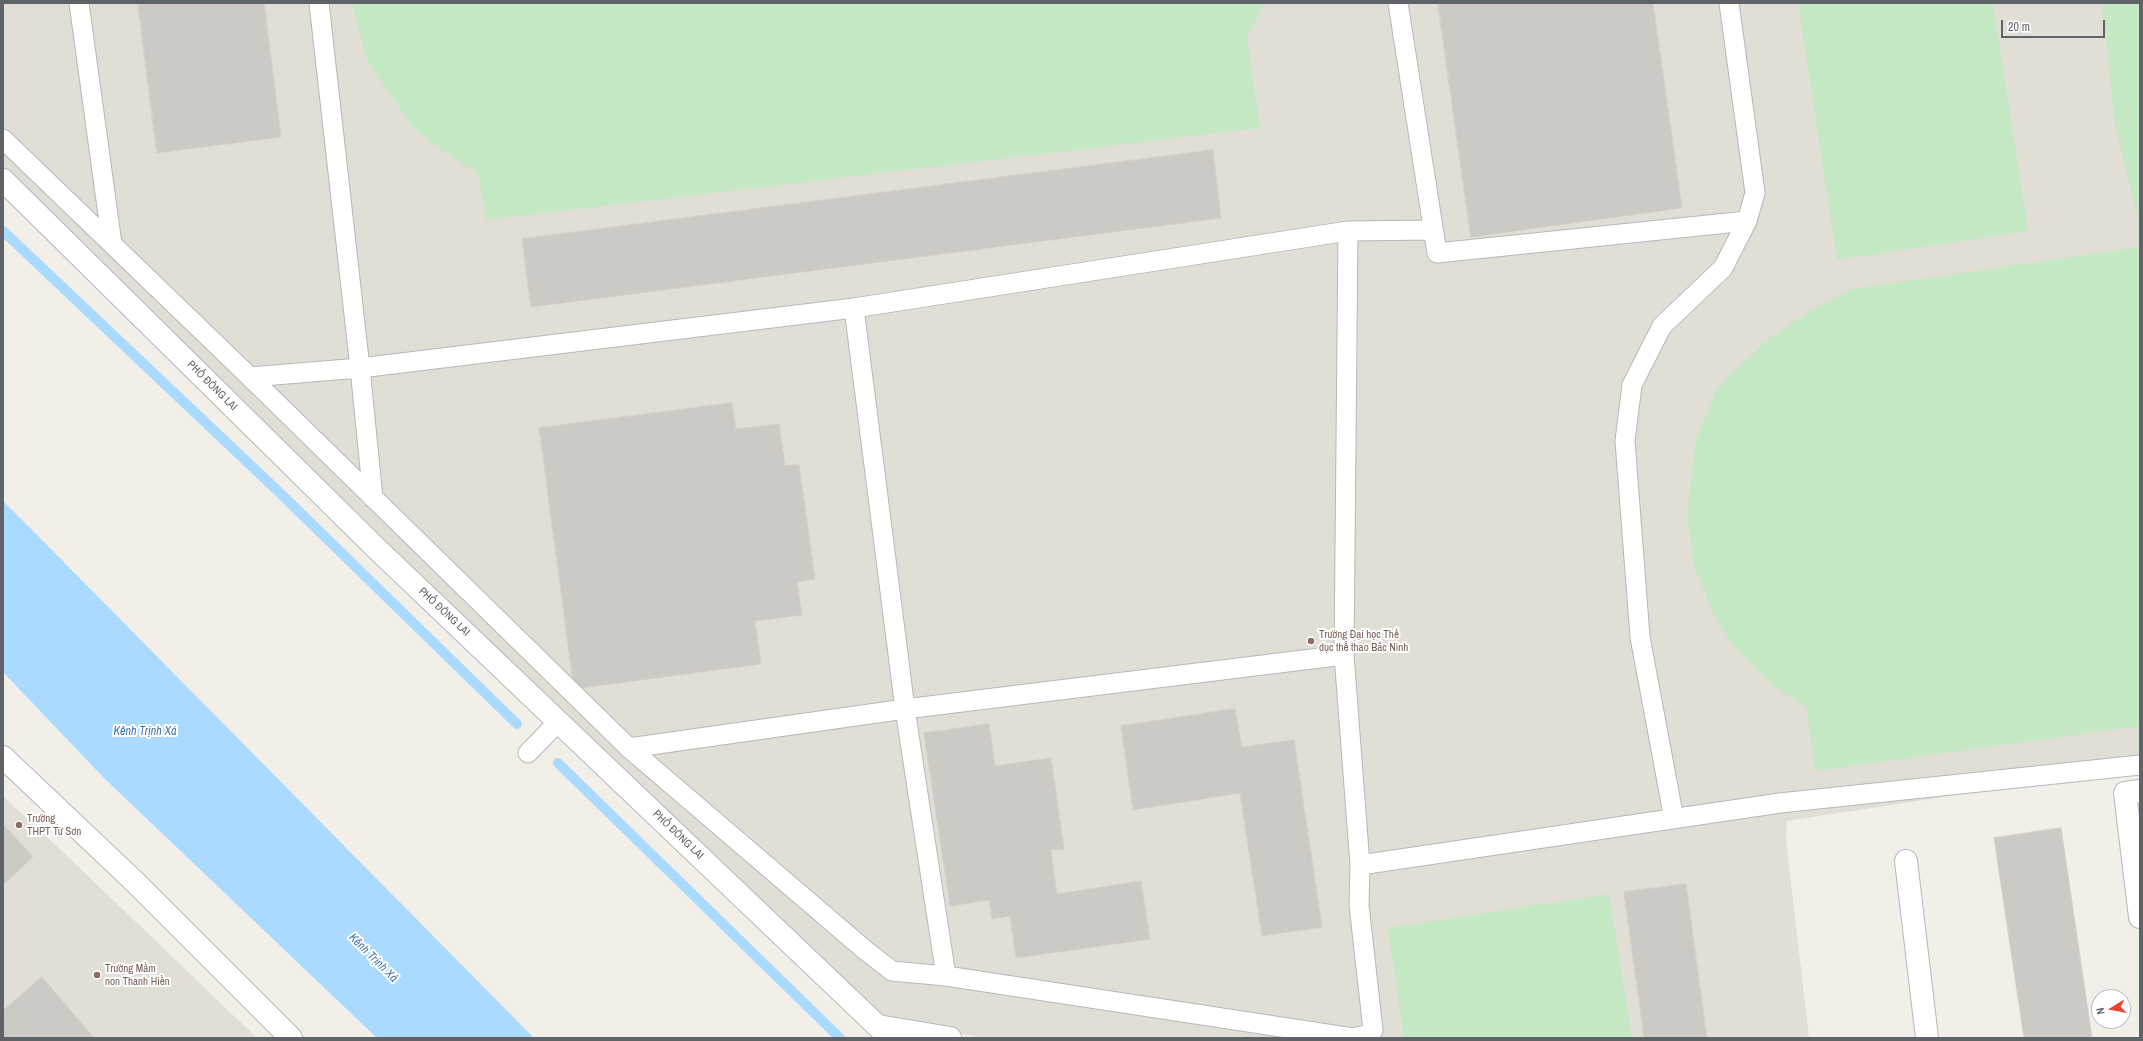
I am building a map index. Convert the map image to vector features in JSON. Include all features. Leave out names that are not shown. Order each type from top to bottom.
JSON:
[{"type":"street","name":"PHỐ ĐÔNG LAI","points":[[3,180],[377,549],[884,1032]]},
{"type":"street","points":[[3,757],[136,883],[291,1038]]},
{"type":"street","points":[[2133,792],[2140,917]]},
{"type":"street","points":[[1906,861],[1927,1038]]},
{"type":"street","points":[[884,1032],[950,1038]]},
{"type":"lane","points":[[79,3],[112,244]]},
{"type":"lane","points":[[319,3],[373,498]]},
{"type":"lane","points":[[1398,3],[1437,253],[1747,221]]},
{"type":"lane","points":[[1674,819],[1640,637],[1625,441],[1632,386],[1662,326],[1723,268],[1747,221],[1755,193],[1729,3]]},
{"type":"lane","points":[[3,139],[250,377],[629,748],[865,950],[892,971],[946,976],[1353,1038],[1366,1035],[1373,1030],[1359,905],[1360,865],[1344,655],[1348,231]]},
{"type":"lane","points":[[250,377],[360,368],[854,308],[1348,231],[1433,230]]},
{"type":"lane","points":[[854,308],[905,709],[946,976]]},
{"type":"lane","points":[[629,748],[905,709],[1344,655]]},
{"type":"lane","points":[[528,753],[559,721]]},
{"type":"lane","points":[[1360,865],[1780,803],[2140,765]]},
{"type":"shaded area","name":"Trường Đại học Thể dục thể thao Bắc Ninh","points":[[3,3],[2140,3],[2140,767],[1787,821],[1786,840],[1809,1038],[983,1038],[872,1015],[3,170]]},
{"type":"shaded area","name":"Trường Mầm non Thanh Hiền","points":[[3,796],[66,855],[257,1038],[3,1038]]},
{"type":"green space","points":[[352,3],[1264,3],[1247,38],[1260,128],[486,220],[478,172],[462,164],[414,129],[367,60]]},
{"type":"green space","points":[[1798,3],[1993,3],[2028,231],[1837,260]]},
{"type":"green space","points":[[2102,3],[2140,3],[2140,213],[2137,214],[2115,125]]},
{"type":"green space","points":[[2140,247],[2140,726],[1815,771],[1807,708],[1772,685],[1735,648],[1715,617],[1694,566],[1687,513],[1696,439],[1717,389],[1764,343],[1784,328],[1812,310],[1852,289]]},
{"type":"green space","points":[[1609,894],[1632,1038],[1404,1038],[1388,928]]},
{"type":"water","name":"Kênh Trịnh Xá","points":[[3,501],[534,1038],[377,1038],[104,778],[3,672]]},
{"type":"building","points":[[138,3],[264,3],[281,137],[157,153]]},
{"type":"building","points":[[1438,3],[1653,3],[1682,208],[1471,237]]},
{"type":"building","points":[[1213,150],[1221,218],[531,307],[522,239]]},
{"type":"building","points":[[732,403],[736,429],[779,424],[785,466],[799,464],[815,579],[797,582],[802,615],[755,621],[761,664],[574,689],[539,428]]},
{"type":"building","points":[[1235,709],[1242,747],[1294,740],[1322,927],[1262,936],[1240,793],[1133,810],[1121,726]]},
{"type":"building","points":[[989,724],[995,766],[1051,758],[1064,849],[1051,850],[1057,894],[1141,881],[1150,939],[1016,958],[1010,916],[992,919],[989,900],[950,906],[924,733]]},
{"type":"building","points":[[3,824],[33,857],[3,885]]},
{"type":"building","points":[[2061,828],[2092,1038],[2024,1038],[1994,838]]},
{"type":"building","points":[[1686,884],[1707,1038],[1644,1038],[1624,892]]},
{"type":"building","points":[[42,977],[94,1038],[3,1038],[3,1011]]},
{"type":"waterway","points":[[3,231],[280,493],[517,724]]},
{"type":"waterway","points":[[558,763],[840,1038]]},
{"type":"place","name":"Trường Đại học Thể dục thể thao Bắc Ninh","points":[[1311,641]]},
{"type":"place","name":"Trường THPT Từ Sơn","points":[[19,825]]},
{"type":"place","name":"Trường Mầm non Thanh Hiền","points":[[97,975]]}]
